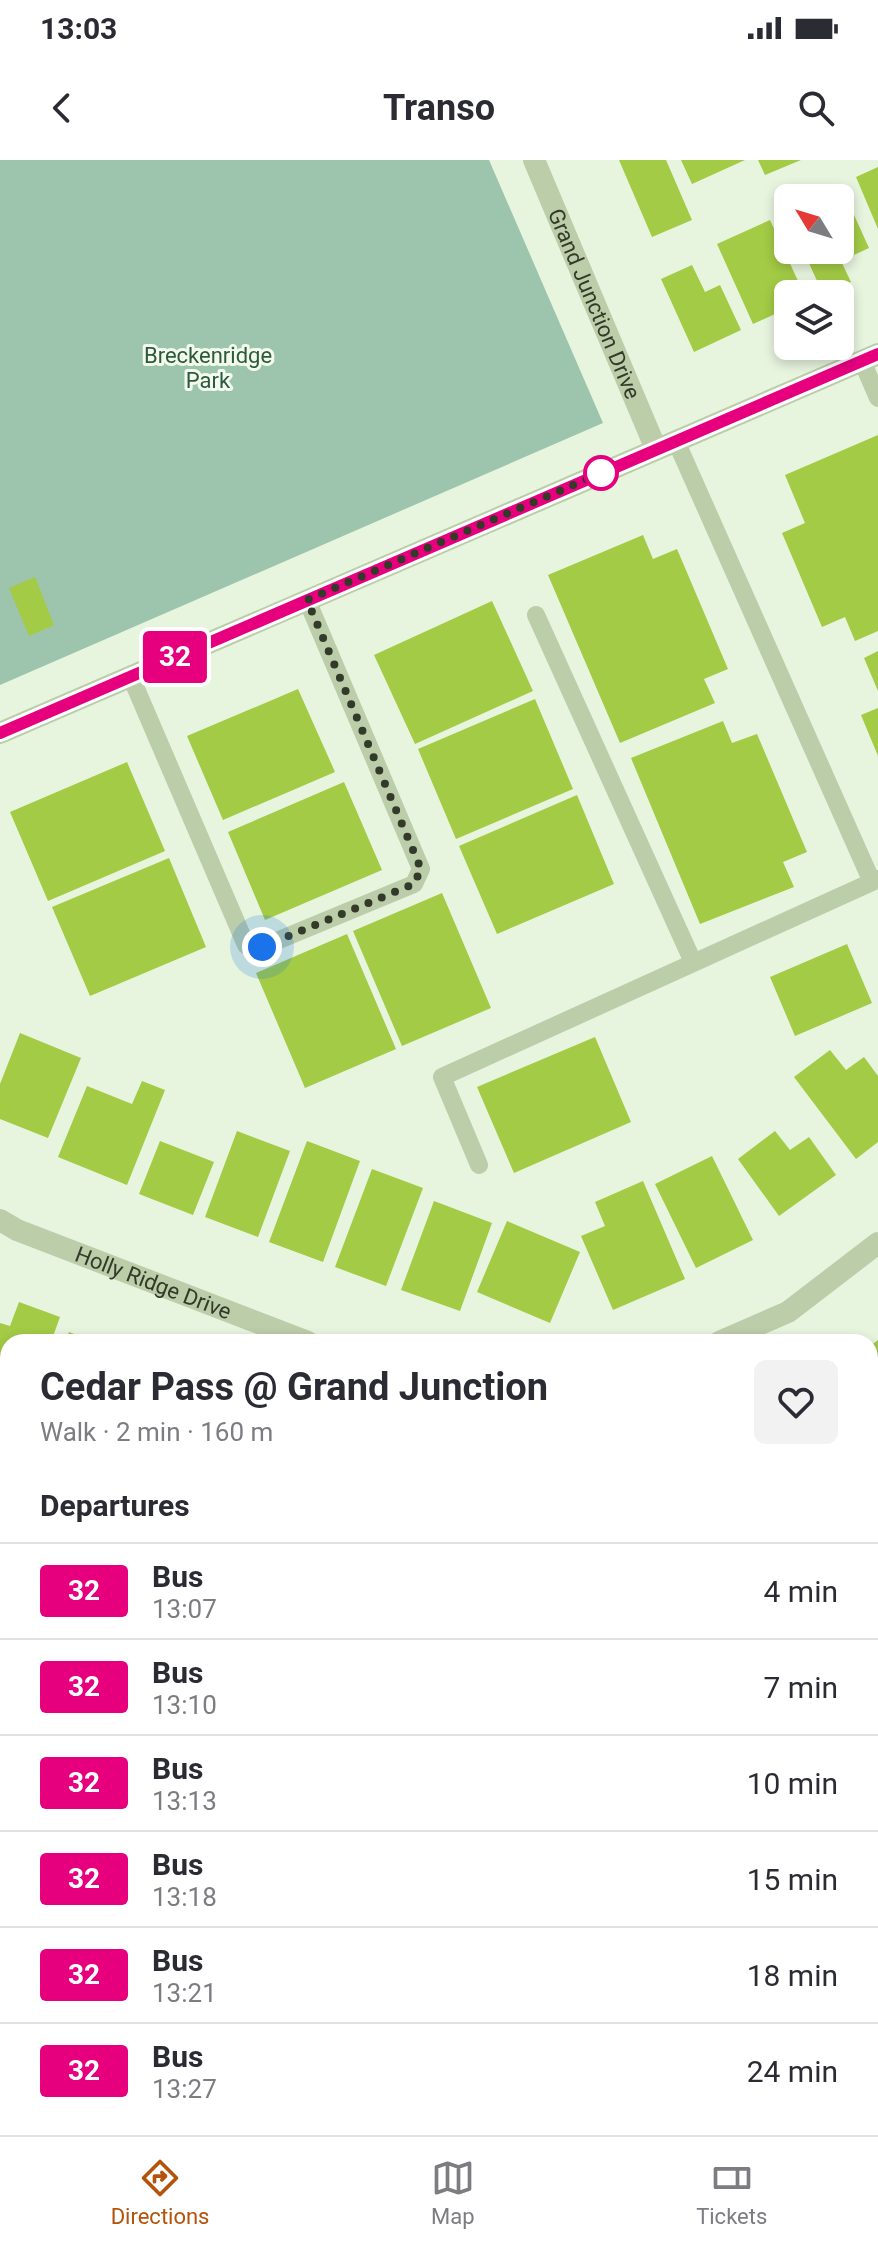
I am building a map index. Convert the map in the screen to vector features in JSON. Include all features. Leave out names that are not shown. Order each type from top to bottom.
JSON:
[{"type":"street","name":"Grand Junction Drive","points":[[534,160],[666,445]]},
{"type":"street","points":[[0,733],[870,358]]},
{"type":"street","name":"Holly Ridge Drive","points":[[0,1220],[17,1230],[287,1334]]},
{"type":"street","points":[[737,1334],[788,1312],[878,1243]]},
{"type":"lane","points":[[870,358],[878,398]]},
{"type":"lane","points":[[479,1165],[442,1077],[875,880],[666,445]]},
{"type":"lane","points":[[131,677],[246,945],[262,947],[414,884],[421,869],[307,600]]},
{"type":"lane","points":[[536,615],[693,962]]},
{"type":"green space","name":"Breckenridge Park","points":[[0,160],[489,160],[603,423],[0,685]]},
{"type":"building","points":[[619,160],[666,160],[692,220],[652,237]]},
{"type":"building","points":[[681,160],[745,160],[692,184]]},
{"type":"building","points":[[758,160],[801,160],[765,175]]},
{"type":"building","points":[[878,167],[878,229],[856,177]]},
{"type":"building","points":[[854,215],[869,248],[854,255]]},
{"type":"building","points":[[770,220],[774,229],[774,264],[790,264],[798,280],[774,280],[774,314],[753,324],[717,244]]},
{"type":"building","points":[[809,264],[842,264],[850,280],[817,280]]},
{"type":"building","points":[[692,265],[705,292],[720,285],[741,330],[694,352],[661,279]]},
{"type":"building","points":[[878,435],[878,631],[855,641],[845,617],[822,627],[782,533],[805,523],[785,475]]},
{"type":"building","points":[[643,535],[653,559],[677,549],[728,669],[704,679],[715,703],[620,743],[548,575]]},
{"type":"building","points":[[35,577],[54,625],[29,636],[9,588]]},
{"type":"building","points":[[492,601],[533,691],[415,744],[374,655]]},
{"type":"building","points":[[878,651],[878,691],[864,658]]},
{"type":"building","points":[[298,689],[335,772],[223,820],[187,736]]},
{"type":"building","points":[[535,699],[573,789],[456,839],[418,749]]},
{"type":"building","points":[[878,708],[878,756],[861,715]]},
{"type":"building","points":[[723,721],[732,743],[757,734],[807,852],[783,862],[794,887],[700,924],[631,758]]},
{"type":"building","points":[[127,762],[165,851],[48,901],[10,812]]},
{"type":"building","points":[[344,782],[382,870],[265,920],[228,832]]},
{"type":"building","points":[[577,795],[614,884],[497,934],[459,846]]},
{"type":"building","points":[[169,858],[206,947],[90,996],[52,907]]},
{"type":"building","points":[[442,893],[491,1008],[402,1046],[353,931]]},
{"type":"building","points":[[347,934],[396,1049],[305,1088],[256,973]]},
{"type":"building","points":[[847,944],[872,1003],[795,1036],[770,977]]},
{"type":"building","points":[[20,1033],[81,1058],[48,1138],[0,1119],[0,1084]]},
{"type":"building","points":[[595,1037],[631,1122],[514,1173],[477,1087]]},
{"type":"building","points":[[830,1050],[846,1070],[864,1057],[878,1076],[878,1142],[856,1159],[794,1077]]},
{"type":"building","points":[[142,1081],[165,1090],[127,1185],[58,1157],[87,1086],[132,1104]]},
{"type":"building","points":[[237,1131],[290,1151],[258,1237],[205,1217]]},
{"type":"building","points":[[775,1131],[790,1150],[809,1137],[836,1175],[779,1216],[738,1159]]},
{"type":"building","points":[[160,1141],[214,1162],[193,1215],[139,1194]]},
{"type":"building","points":[[307,1141],[360,1161],[323,1262],[269,1242]]},
{"type":"building","points":[[712,1156],[753,1240],[696,1268],[655,1184]]},
{"type":"building","points":[[372,1169],[423,1188],[386,1286],[335,1267]]},
{"type":"building","points":[[643,1181],[685,1279],[613,1310],[581,1236],[605,1226],[595,1202]]},
{"type":"building","points":[[434,1201],[492,1223],[460,1311],[401,1290]]},
{"type":"building","points":[[507,1221],[580,1252],[550,1323],[477,1292]]},
{"type":"building","points":[[19,1302],[60,1317],[54,1334],[0,1334],[0,1323],[10,1326]]},
{"type":"bus line","name":"32","points":[[0,733],[878,354]]},
{"type":"route","points":[[262,947],[414,884],[421,869],[307,600],[601,473]]}]
